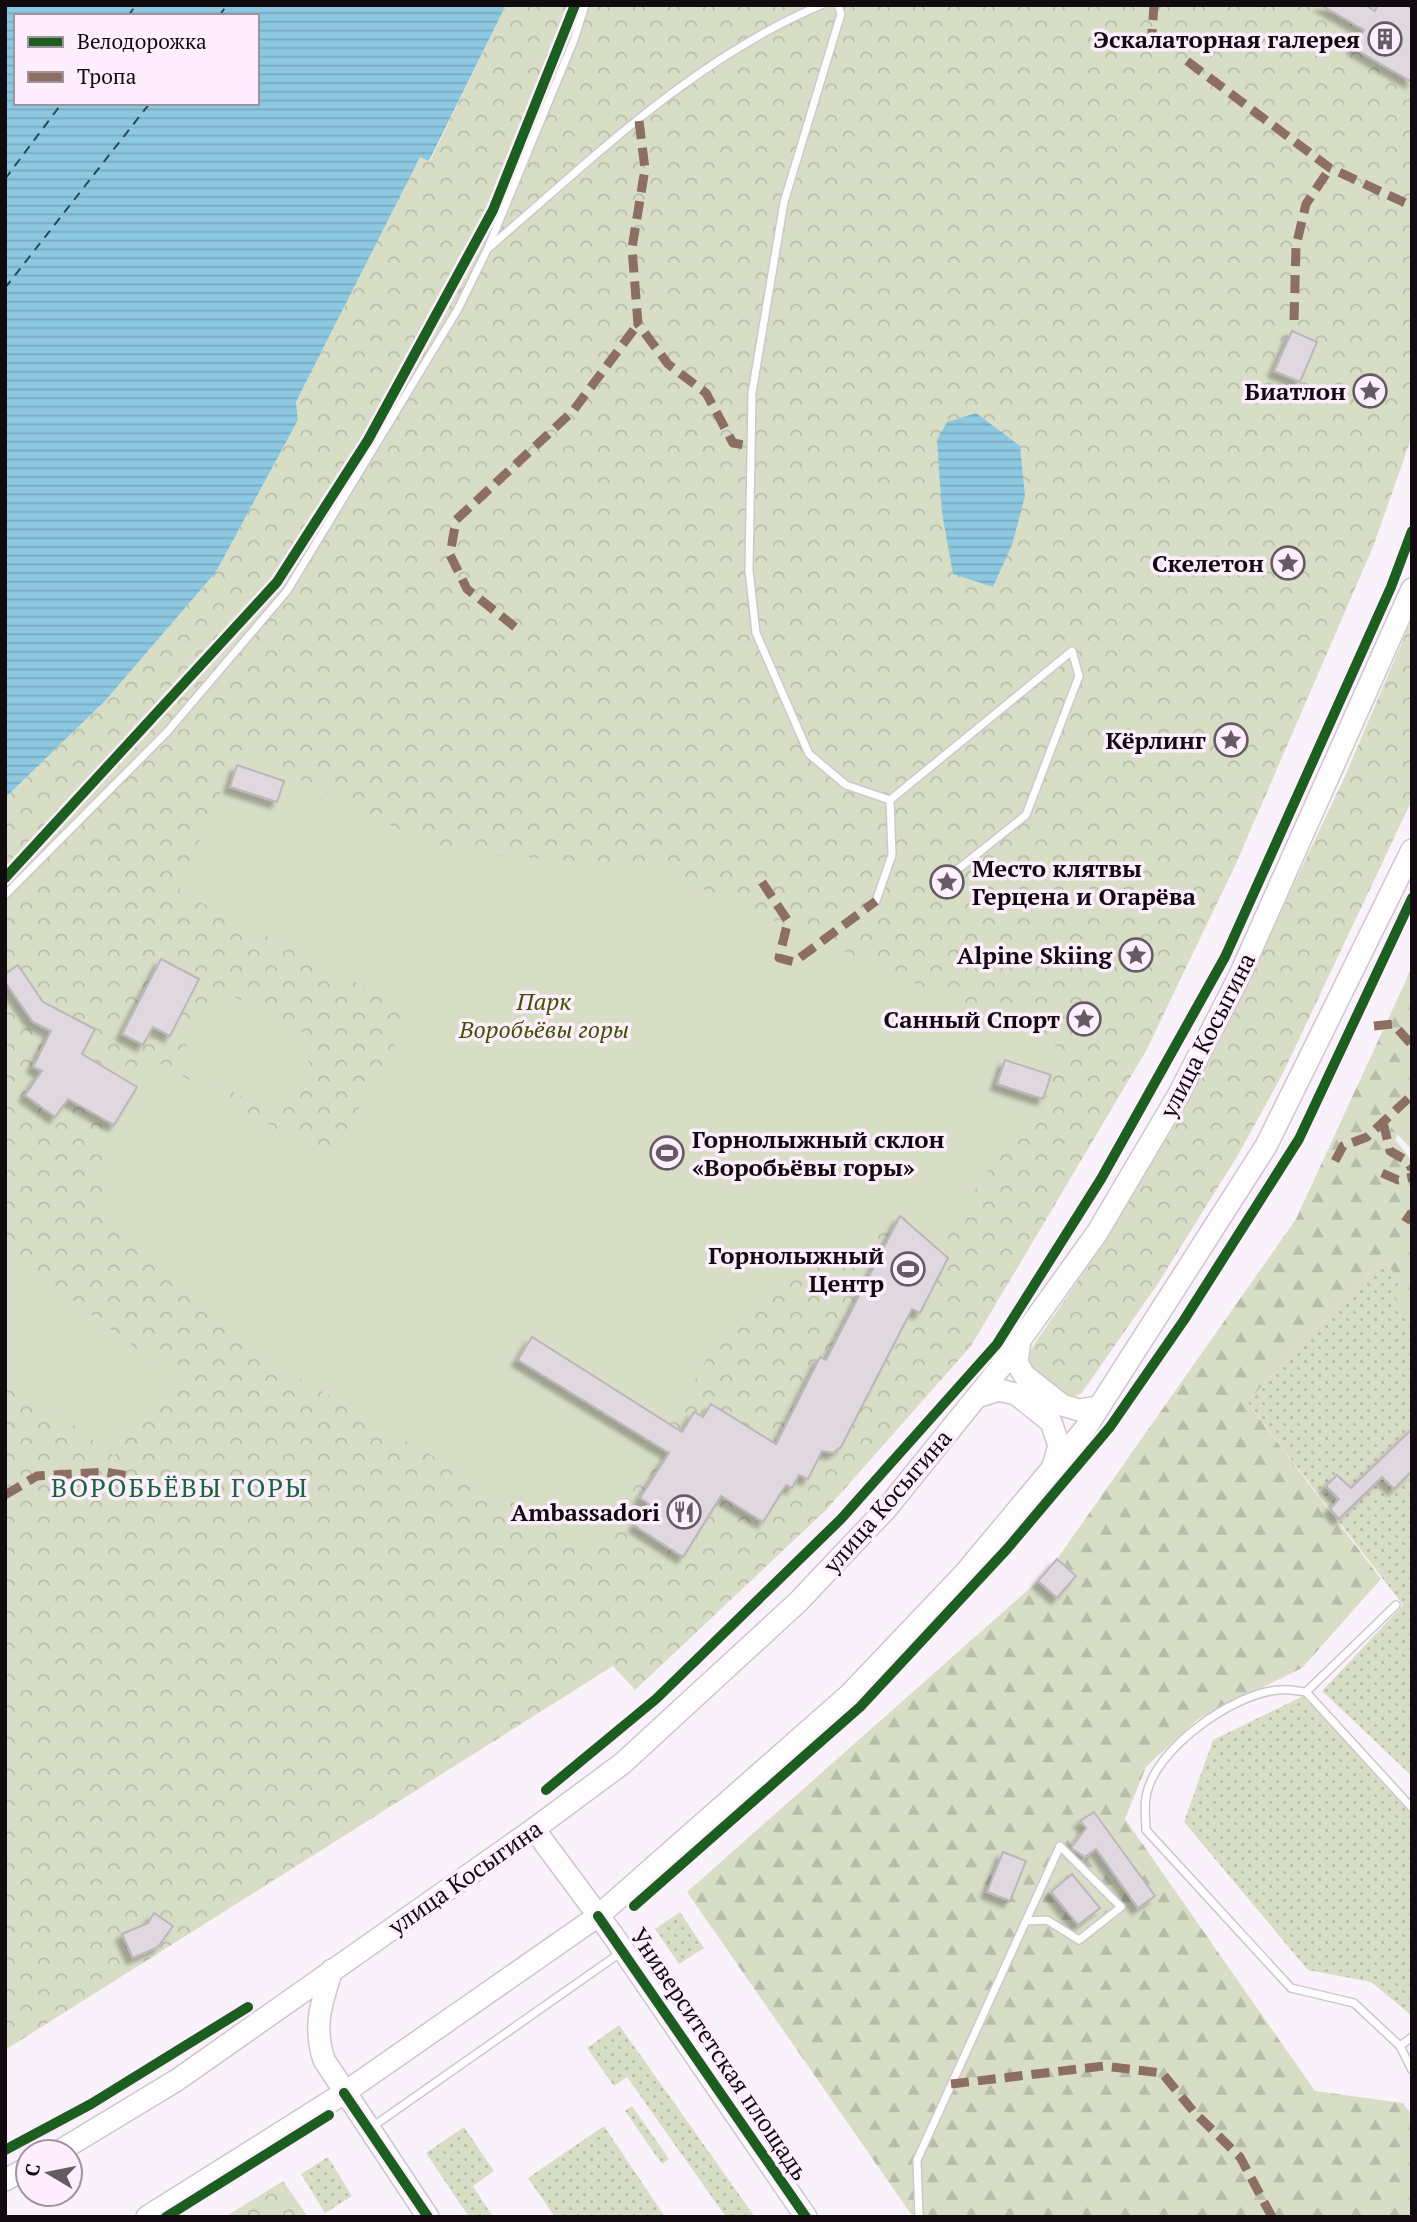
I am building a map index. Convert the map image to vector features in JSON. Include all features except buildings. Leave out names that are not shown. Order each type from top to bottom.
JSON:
[{"type":"main road","name":"улица Косыгина","points":[[81,2138],[177,2080],[534,1829],[623,1763],[798,1602],[887,1508],[977,1397],[1097,1233],[1185,1082],[1268,916],[1412,589]]},
{"type":"main road","points":[[147,2217],[344,2093],[598,1916],[849,1695],[965,1573],[1099,1407],[1266,1146],[1412,850]]},
{"type":"main road","points":[[1020,1340],[1017,1363],[1024,1375],[1062,1405],[1079,1410],[1099,1407]]},
{"type":"main road","points":[[977,1397],[999,1390],[1016,1394],[1051,1422],[1059,1446],[1052,1468]]},
{"type":"main road","name":"Университетская площадь","points":[[534,1829],[623,1951],[806,2217]]},
{"type":"main road","points":[[332,1970],[318,2011],[317,2039],[324,2060],[428,2217]]},
{"type":"lane","points":[[5,895],[167,732],[287,591],[458,309],[488,248],[574,40],[585,5]]},
{"type":"lane","points":[[488,248],[690,79],[776,24],[821,5]]},
{"type":"lane","points":[[838,5],[841,14],[784,202],[752,393],[749,570],[756,633],[809,754],[845,785],[890,800]]},
{"type":"lane","points":[[890,800],[1072,651],[1079,676],[1026,816],[957,870]]},
{"type":"lane","points":[[876,901],[892,855],[890,800]]},
{"type":"lane","points":[[1306,1692],[1396,1605]]},
{"type":"lane","points":[[1412,1808],[1306,1692],[1277,1690],[1242,1702],[1188,1732],[1160,1764],[1146,1796],[1146,1830],[1291,1988],[1354,2003],[1400,2046],[1412,2070]]},
{"type":"lane","points":[[919,2217],[917,2160],[1060,1846],[1121,1907],[1079,1940],[1047,1920],[1026,1921]]},
{"type":"lane","points":[[369,2130],[623,1951]]},
{"type":"lane","points":[[1400,2046],[1412,2037]]},
{"type":"green space","name":"Парк Воробьёвы горы","points":[[506,5],[1412,5],[1412,436],[1373,547],[1235,866],[1146,1051],[971,1346],[826,1510],[635,1690],[613,1666],[5,2050],[5,798],[105,701],[216,572],[298,420],[296,402],[420,156],[430,161]]},
{"type":"green space","points":[[1412,619],[1412,800],[1282,1075],[1238,1155],[1157,1285],[1081,1394],[1068,1399],[1020,1365],[1099,1250],[1176,1123],[1218,1045],[1345,776]]},
{"type":"green space","name":"Горнолыжный склон «Воробьёвы горы»","points":[[239,749],[442,851],[654,867],[1065,1050],[1038,1115],[1014,1131],[947,1233],[902,1207],[724,1328],[598,1552],[238,1343],[104,1208],[106,1146],[154,1060],[330,1159],[413,1012],[179,891]]},
{"type":"green space","points":[[1412,967],[1412,1117],[1395,1139],[1412,1161],[1412,1316],[1391,1295],[1393,1287],[1404,1283],[1382,1260],[1247,1402],[1381,1579],[1302,1668],[1198,1719],[1146,1767],[1125,1819],[1315,2091],[1403,2103],[1412,2115],[1412,2217],[913,2217],[687,1892],[1038,1581],[1057,1559],[1296,1219]]},
{"type":"green space","points":[[217,988],[319,1041],[280,1117],[178,1063]]},
{"type":"green space","points":[[1412,1103],[1412,1150],[1389,1125]]},
{"type":"green space","points":[[7,1250],[174,1377],[114,1456],[5,1373]]},
{"type":"green space","points":[[1382,1260],[1412,1290],[1412,1776],[1322,1691],[1403,1605],[1247,1402]]},
{"type":"green space","points":[[1303,1696],[1412,1813],[1411,2015],[1371,1982],[1308,1970],[1184,1822],[1213,1740]]},
{"type":"green space","points":[[680,1912],[704,1948],[679,1964],[655,1929]]},
{"type":"green space","points":[[619,2025],[755,2217],[726,2217],[627,2077],[614,2086],[587,2048]]},
{"type":"green space","points":[[632,2106],[669,2159],[662,2164],[625,2111]]},
{"type":"green space","points":[[604,2126],[665,2217],[555,2217],[528,2178]]},
{"type":"green space","points":[[464,2127],[494,2171],[473,2186],[493,2217],[469,2217],[426,2153]]},
{"type":"green space","points":[[328,2157],[352,2196],[325,2213],[301,2174]]},
{"type":"green space","points":[[283,2181],[308,2217],[225,2217]]},
{"type":"water","points":[[5,5],[506,5],[429,161],[420,157],[296,402],[298,420],[216,572],[105,701],[5,798]]},
{"type":"water","points":[[976,413],[1020,446],[1025,496],[1012,545],[993,587],[953,574],[942,513],[937,440],[947,422]]},
{"type":"ferry route","points":[[129,14],[136,5]]},
{"type":"ferry route","points":[[220,14],[227,5]]},
{"type":"ferry route","points":[[5,179],[60,105]]},
{"type":"ferry route","points":[[5,288],[148,105]]},
{"type":"marked path","points":[[1151,47],[1154,5]]},
{"type":"marked path","points":[[1187,61],[1330,168],[1412,206]]},
{"type":"marked path","points":[[639,121],[645,169],[632,248],[638,324],[668,364],[706,393],[733,443],[751,446]]},
{"type":"marked path","points":[[1294,320],[1296,246],[1306,204],[1330,168]]},
{"type":"marked path","points":[[515,627],[467,589],[450,555],[456,520],[573,411],[638,324]]},
{"type":"marked path","points":[[762,882],[788,921],[779,958],[794,962],[876,901]]},
{"type":"marked path","points":[[1374,1026],[1393,1024],[1412,1045]]},
{"type":"marked path","points":[[1335,1161],[1343,1146],[1367,1137],[1412,1095]]},
{"type":"marked path","points":[[1383,1122],[1390,1151],[1407,1161],[1412,1169]]},
{"type":"marked path","points":[[1382,1173],[1398,1180],[1412,1177]]},
{"type":"marked path","points":[[1405,1222],[1412,1212]]},
{"type":"marked path","points":[[5,1495],[37,1476],[105,1472],[134,1477]]},
{"type":"marked path","points":[[951,2084],[1104,2066],[1162,2073],[1194,2112],[1240,2157],[1272,2217]]},
{"type":"cycle path","points":[[5,878],[277,582],[368,440],[493,210],[575,5]]},
{"type":"cycle path","points":[[546,1790],[656,1699],[841,1519],[997,1344],[1101,1179],[1225,957],[1391,587],[1412,531]]},
{"type":"cycle path","points":[[634,1906],[860,1707],[1007,1549],[1110,1427],[1184,1320],[1299,1139],[1412,898]]},
{"type":"cycle path","points":[[598,1916],[806,2217]]},
{"type":"cycle path","points":[[5,2150],[91,2104],[248,2007]]},
{"type":"cycle path","points":[[344,2093],[428,2217]]},
{"type":"cycle path","points":[[166,2217],[329,2115]]},
{"type":"place","name":"Эскалаторная галерея","points":[[1385,39]]},
{"type":"place","name":"Биатлон","points":[[1370,391]]},
{"type":"place","name":"Скелетон","points":[[1288,563]]},
{"type":"place","name":"Кёрлинг","points":[[1231,740]]},
{"type":"place","name":"Место клятвы Герцена и Огарёва","points":[[947,882]]},
{"type":"place","name":"Alpine Skiing","points":[[1136,955]]},
{"type":"place","name":"Санный Спорт","points":[[1084,1019]]},
{"type":"place","name":"Горнолыжный склон «Воробьёвы горы»","points":[[667,1153]]},
{"type":"place","name":"Горнолыжный Центр","points":[[908,1269]]},
{"type":"place","name":"Ambassadori","points":[[684,1512]]},
{"type":"district","name":"ВОРОБЬЁВЫ ГОРЫ","points":[[180,1487]]}]
